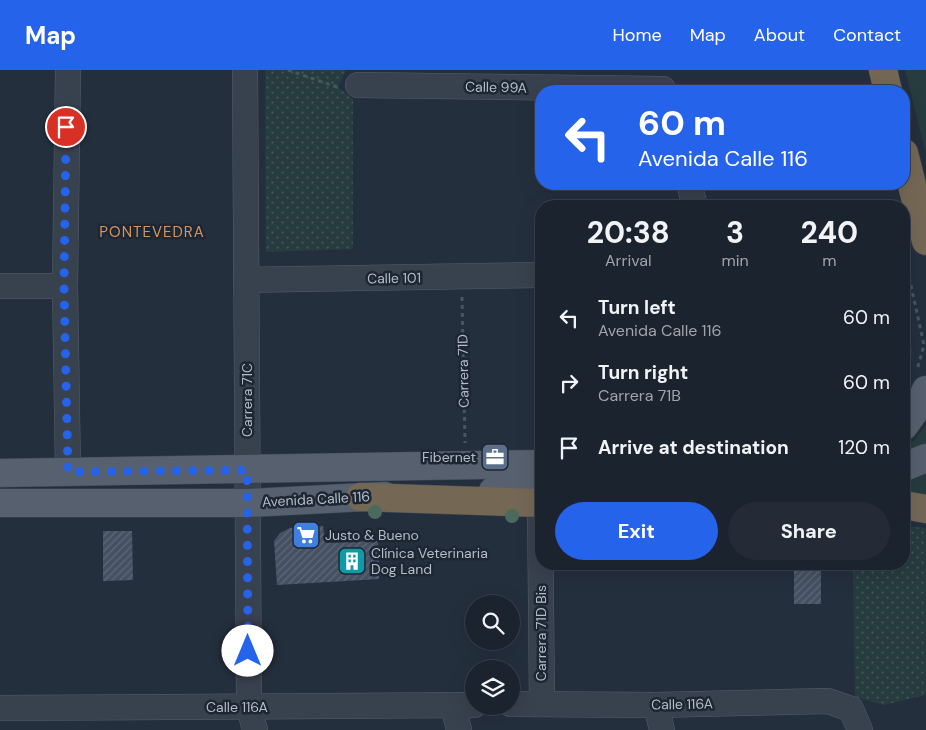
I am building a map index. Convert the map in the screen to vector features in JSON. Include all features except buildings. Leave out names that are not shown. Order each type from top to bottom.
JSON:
[{"type":"highway","points":[[883,70],[887,85]]},
{"type":"highway","points":[[910,177],[926,242]]},
{"type":"highway","points":[[360,497],[535,498]]},
{"type":"highway","points":[[910,506],[926,509]]},
{"type":"main road","points":[[910,417],[920,402],[920,385]]},
{"type":"main road","points":[[910,465],[926,458]]},
{"type":"main road","name":"Avenida Calle 116","points":[[0,473],[535,464]]},
{"type":"main road","name":"Avenida Calle 116","points":[[0,503],[248,502],[360,497]]},
{"type":"street","points":[[68,70],[64,286],[68,472]]},
{"type":"street","name":"Carrera 71C","points":[[245,70],[247,470],[252,718]]},
{"type":"street","name":"Calle 99A","points":[[358,86],[662,84]]},
{"type":"street","name":"Calle 101","points":[[246,280],[535,275]]},
{"type":"street","points":[[0,286],[64,286]]},
{"type":"street","name":"Carrera 71D Bis","points":[[541,570],[542,704]]},
{"type":"street","name":"Calle 116A","points":[[520,704],[828,701],[841,704],[855,720]]},
{"type":"street","points":[[656,704],[662,730]]},
{"type":"street","points":[[459,730],[464,705]]},
{"type":"street","name":"Calle 116A","points":[[0,708],[47,719],[252,718],[464,705]]},
{"type":"path","points":[[288,70],[338,87],[358,86]]},
{"type":"path","name":"Carrera 71D","points":[[462,276],[465,466]]},
{"type":"path","points":[[910,281],[924,345],[920,385]]},
{"type":"green space","points":[[265,70],[346,70],[338,87],[353,99],[353,249],[266,252]]},
{"type":"green space","points":[[905,70],[926,70],[926,154],[910,85]]},
{"type":"green space","points":[[910,340],[912,351],[910,357]]},
{"type":"green space","points":[[926,425],[926,495],[910,494],[910,444]]},
{"type":"green space","points":[[910,527],[926,528],[926,695],[884,705],[855,697],[853,570],[910,570]]},
{"type":"place","name":"Fibernet","points":[[495,457]]},
{"type":"place","name":"Justo & Bueno","points":[[306,535]]},
{"type":"place","name":"Clínica Veterinaria Dog Land","points":[[352,561]]},
{"type":"district","name":"PONTEVEDRA","points":[[152,232]]},
{"type":"route","points":[[66,127],[64,286],[68,472],[247,470],[248,651]]}]
